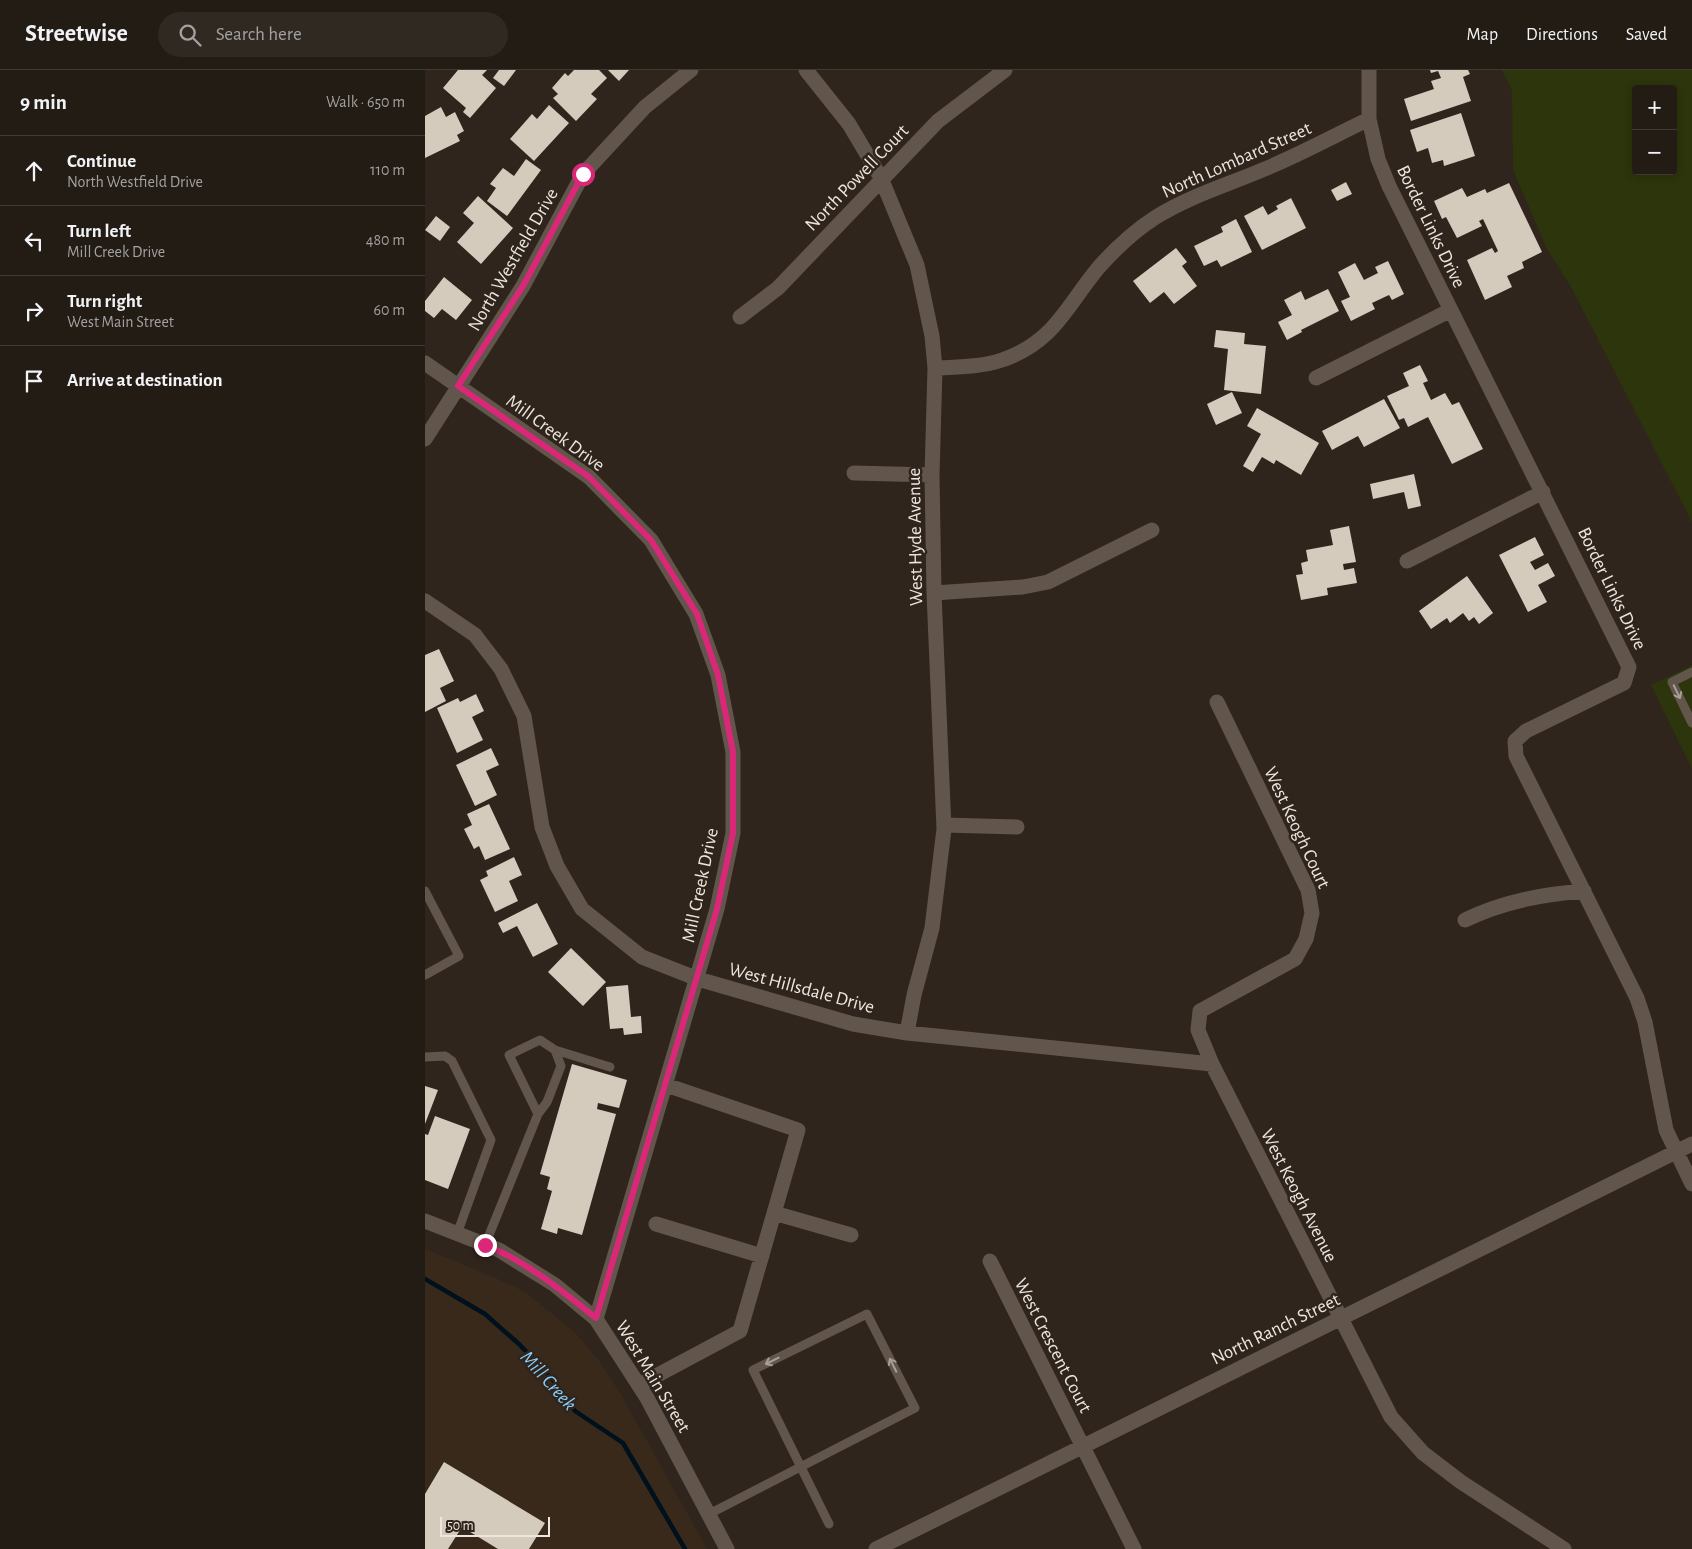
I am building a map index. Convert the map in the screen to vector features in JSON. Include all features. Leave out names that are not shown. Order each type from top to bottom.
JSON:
[{"type":"street","name":"North Westfield Drive","points":[[425,439],[523,286],[583,174],[645,108],[691,70]]},
{"type":"street","name":"West Hyde Avenue","points":[[806,70],[849,124],[881,178],[917,265],[932,336],[935,368],[932,474],[934,593],[944,825],[932,928],[914,995],[907,1033]]},
{"type":"street","name":"North Powell Court","points":[[740,317],[778,288],[881,178],[938,121],[1005,70]]},
{"type":"street","name":"Border Links Drive","points":[[1369,70],[1369,119],[1378,159],[1389,186],[1629,667],[1624,683],[1526,731],[1515,741],[1516,756],[1637,998],[1645,1022],[1666,1130],[1692,1184]]},
{"type":"street","name":"North Lombard Street","points":[[935,368],[965,366],[1002,360],[1038,342],[1063,318],[1098,268],[1123,241],[1156,217],[1201,194],[1273,165],[1369,119]]},
{"type":"street","points":[[1316,378],[1451,310]]},
{"type":"street","name":"Mill Creek Drive","points":[[425,363],[589,477],[651,540],[697,614],[718,675],[733,752],[733,833],[717,909],[698,979],[596,1318]]},
{"type":"street","points":[[854,473],[932,474]]},
{"type":"street","points":[[1407,561],[1543,492]]},
{"type":"street","points":[[934,593],[1023,586],[1048,582],[1152,530]]},
{"type":"street","name":"West Hillsdale Drive","points":[[425,600],[475,635],[501,669],[524,716],[542,827],[557,866],[582,909],[642,957],[698,979],[853,1024],[907,1033],[1211,1064]]},
{"type":"street","name":"West Keogh Court","points":[[1211,1064],[1198,1030],[1200,1011],[1295,959],[1306,939],[1312,913],[1308,890],[1217,702]]},
{"type":"street","points":[[944,825],[1017,827]]},
{"type":"street","points":[[1465,920],[1489,908],[1526,898],[1584,891]]},
{"type":"street","name":"West Keogh Avenue","points":[[1211,1064],[1391,1417],[1423,1453],[1461,1482],[1564,1549]]},
{"type":"street","points":[[639,1385],[740,1331],[798,1130],[666,1085]]},
{"type":"street","name":"North Ranch Street","points":[[876,1549],[1692,1144]]},
{"type":"street","points":[[774,1213],[851,1236]]},
{"type":"street","name":"West Main Street","points":[[425,1221],[499,1250],[555,1285],[596,1318],[639,1385],[727,1549]]},
{"type":"street","points":[[655,1224],[762,1256]]},
{"type":"street","name":"West Crescent Court","points":[[990,1262],[1134,1549]]},
{"type":"lane","points":[[1692,672],[1672,682],[1692,723]]},
{"type":"lane","points":[[425,890],[459,956],[425,975]]},
{"type":"lane","points":[[538,1114],[509,1055],[540,1040],[555,1050],[610,1067]]},
{"type":"lane","points":[[485,1245],[538,1114],[547,1102],[561,1066],[555,1050]]},
{"type":"lane","points":[[425,1058],[445,1056],[452,1061],[491,1140],[457,1234]]},
{"type":"lane","points":[[709,1514],[799,1468],[915,1408],[867,1314],[753,1370],[799,1468],[829,1524]]},
{"type":"shaded area","points":[[425,1249],[525,1292],[576,1333],[599,1361],[622,1396],[707,1549],[425,1549]]},
{"type":"green space","points":[[1502,70],[1692,70],[1692,522],[1570,285],[1547,249],[1513,170],[1512,91]]},
{"type":"green space","points":[[1692,665],[1692,769],[1651,685]]},
{"type":"building","points":[[458,70],[487,70],[482,75],[496,88],[470,118],[463,112],[466,108],[443,88]]},
{"type":"building","points":[[499,70],[516,70],[504,86],[493,78]]},
{"type":"building","points":[[574,70],[599,70],[607,78],[591,94],[597,99],[576,121],[553,98],[558,94],[552,88],[565,73],[568,76]]},
{"type":"building","points":[[608,70],[629,70],[619,81]]},
{"type":"building","points":[[1430,70],[1468,70],[1470,74],[1463,77],[1471,101],[1411,121],[1404,99],[1434,89],[1431,81],[1441,78],[1438,71],[1431,73]]},
{"type":"building","points":[[549,105],[569,123],[534,161],[510,139],[532,114],[537,119]]},
{"type":"building","points":[[441,107],[446,117],[455,112],[464,131],[457,135],[460,141],[425,158],[425,116]]},
{"type":"building","points":[[1461,113],[1475,156],[1444,166],[1443,160],[1432,163],[1428,148],[1417,152],[1410,130]]},
{"type":"building","points":[[526,159],[541,170],[507,216],[487,201],[496,188],[490,184],[503,168],[514,176]]},
{"type":"building","points":[[1346,182],[1352,194],[1337,201],[1331,190]]},
{"type":"building","points":[[1509,183],[1542,252],[1522,262],[1524,268],[1507,276],[1512,287],[1485,300],[1467,260],[1492,248],[1495,253],[1498,251],[1483,219],[1479,221],[1482,226],[1457,238],[1446,217],[1442,219],[1434,201],[1462,188],[1467,197],[1485,189],[1487,193]]},
{"type":"building","points":[[478,196],[513,228],[481,264],[457,242],[474,223],[463,213]]},
{"type":"building","points":[[1291,198],[1306,228],[1262,250],[1244,216],[1263,206],[1268,215],[1278,209],[1276,206]]},
{"type":"building","points":[[436,216],[450,227],[440,241],[425,230]]},
{"type":"building","points":[[1236,219],[1252,252],[1221,267],[1217,260],[1204,266],[1194,246],[1223,232],[1221,227]]},
{"type":"building","points":[[1176,248],[1187,262],[1182,266],[1197,286],[1174,304],[1164,292],[1150,303],[1133,281]]},
{"type":"building","points":[[1388,261],[1404,294],[1392,300],[1389,295],[1372,303],[1375,309],[1351,321],[1341,301],[1350,297],[1338,272],[1355,263],[1364,280],[1378,273],[1375,267]]},
{"type":"building","points":[[444,277],[472,300],[456,320],[442,309],[434,318],[425,311],[425,301]]},
{"type":"building","points":[[1328,289],[1339,311],[1301,330],[1302,332],[1287,340],[1278,322],[1292,315],[1284,300],[1301,291],[1305,300]]},
{"type":"building","points":[[1216,330],[1245,333],[1244,344],[1266,346],[1261,394],[1224,390],[1228,349],[1214,347]]},
{"type":"building","points":[[1420,365],[1428,381],[1423,383],[1431,400],[1445,393],[1452,405],[1459,402],[1483,449],[1452,464],[1428,417],[1408,427],[1404,418],[1399,420],[1387,396],[1409,386],[1403,373]]},
{"type":"building","points":[[1232,392],[1242,413],[1216,425],[1207,404]]},
{"type":"building","points":[[1384,399],[1400,428],[1364,447],[1358,436],[1332,450],[1322,431]]},
{"type":"building","points":[[1257,408],[1319,443],[1301,475],[1276,460],[1274,464],[1262,457],[1253,472],[1243,466],[1261,434],[1247,426]]},
{"type":"building","points":[[1414,474],[1421,506],[1408,509],[1404,492],[1373,499],[1370,484]]},
{"type":"building","points":[[1349,526],[1356,562],[1343,564],[1344,570],[1354,568],[1357,583],[1327,588],[1328,595],[1301,600],[1296,575],[1303,574],[1301,563],[1308,561],[1306,550],[1333,545],[1330,530]]},
{"type":"building","points":[[1535,537],[1544,555],[1530,562],[1535,570],[1548,563],[1555,576],[1538,585],[1547,602],[1528,612],[1499,555]]},
{"type":"building","points":[[1467,576],[1493,613],[1479,624],[1474,617],[1469,621],[1463,613],[1450,623],[1447,618],[1431,629],[1419,611]]},
{"type":"building","points":[[439,649],[454,681],[440,688],[446,701],[425,712],[425,655]]},
{"type":"building","points":[[476,694],[484,711],[472,717],[483,740],[457,753],[437,708],[458,698],[460,702]]},
{"type":"building","points":[[491,748],[499,765],[486,771],[497,795],[475,806],[456,765]]},
{"type":"building","points":[[489,804],[510,849],[485,860],[479,846],[474,849],[464,829],[472,825],[467,814]]},
{"type":"building","points":[[514,857],[522,875],[509,881],[518,901],[495,912],[480,880],[488,876],[486,871]]},
{"type":"building","points":[[537,903],[558,944],[533,957],[517,926],[503,933],[498,923]]},
{"type":"building","points":[[571,948],[606,982],[583,1006],[548,972]]},
{"type":"building","points":[[628,985],[631,1017],[641,1016],[642,1033],[624,1035],[623,1028],[610,1029],[606,987]]},
{"type":"building","points":[[572,1064],[627,1080],[619,1108],[598,1103],[597,1109],[616,1114],[582,1235],[558,1228],[557,1234],[541,1229],[552,1191],[547,1189],[550,1177],[540,1174]]},
{"type":"building","points":[[425,1086],[438,1090],[425,1124]]},
{"type":"building","points":[[435,1116],[470,1129],[448,1189],[425,1180],[425,1134],[428,1135]]},
{"type":"building","points":[[444,1462],[545,1523],[529,1549],[498,1549],[462,1527],[448,1549],[425,1549],[425,1494]]},
{"type":"waterway","name":"Mill Creek","points":[[425,1279],[485,1314],[520,1345],[553,1380],[575,1411],[623,1443],[685,1549]]},
{"type":"route","points":[[485,1245],[499,1250],[555,1285],[596,1318],[698,979],[717,909],[733,833],[733,752],[718,675],[697,614],[651,540],[589,477],[458,386],[523,286],[583,174]]}]
